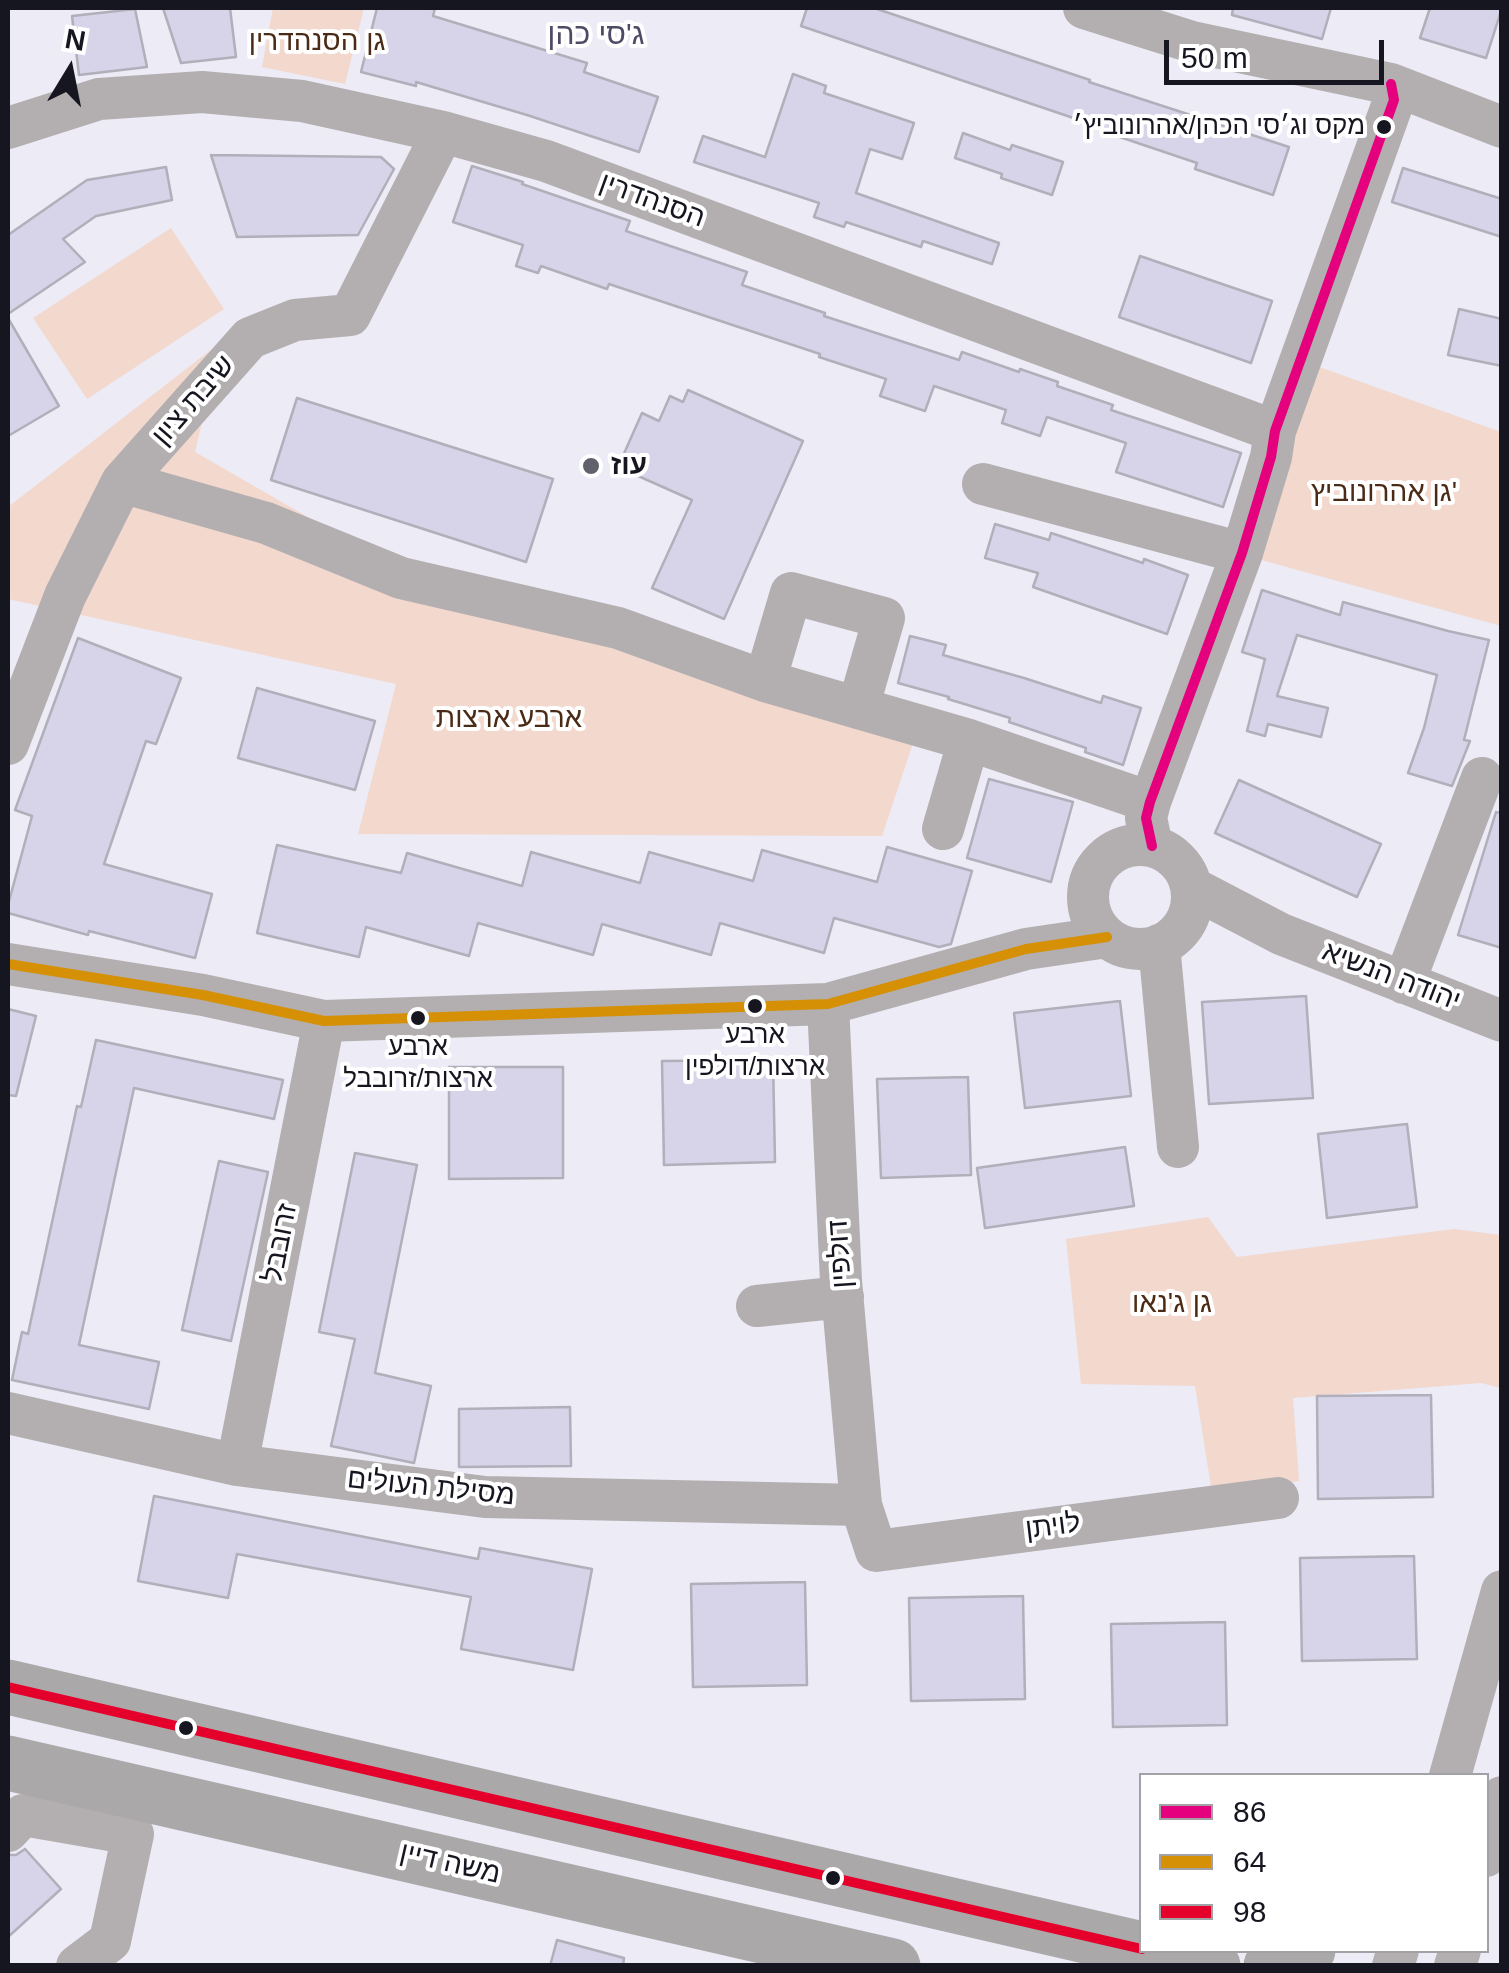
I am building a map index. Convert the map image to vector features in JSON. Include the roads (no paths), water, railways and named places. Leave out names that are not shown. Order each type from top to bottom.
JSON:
[{"type":"main road","points":[[8,1687],[1139,1949]]},
{"type":"main road","name":"משה דיין","points":[[8,1763],[893,1966]]},
{"type":"main road","points":[[1158,1953],[1213,1966]]},
{"type":"main road","points":[[1271,1966],[1301,1953]]},
{"type":"street","points":[[1084,8],[1192,42],[1303,64],[1496,124]]},
{"type":"street","name":"הסנהדרין","points":[[8,128],[99,99],[202,92],[302,101],[443,132],[546,161],[1275,431]]},
{"type":"street","points":[[1152,846],[1146,818],[1150,802],[1242,553],[1275,431],[1392,92]]},
{"type":"street","name":"שיבת ציון","points":[[8,744],[66,596],[122,482],[250,338],[295,320],[350,315],[443,132]]},
{"type":"street","points":[[122,482],[266,523],[401,578],[618,628],[765,681],[969,740],[1150,802]]},
{"type":"street","points":[[983,484],[1242,553]]},
{"type":"street","points":[[765,681],[790,593],[884,618],[858,708]]},
{"type":"street","points":[[943,829],[969,740]]},
{"type":"street","points":[[1404,983],[1482,778]]},
{"type":"street","points":[[1178,918],[1140,949],[1122,946],[1106,937],[1091,916],[1087,898],[1090,880],[1102,861],[1116,850],[1134,845],[1152,846],[1172,856],[1184,870],[1178,918],[1178,1147]]},
{"type":"street","points":[[1026,949],[1087,898]]},
{"type":"street","name":"יהודה הנשיא","points":[[1178,918],[1282,934],[1502,1020]]},
{"type":"street","points":[[8,964],[203,995],[324,1021],[828,1004],[1026,949],[1106,937]]},
{"type":"street","name":"דולפין","points":[[828,1004],[843,1297],[861,1505]]},
{"type":"street","name":"זרובבל","points":[[237,1465],[324,1021]]},
{"type":"street","points":[[757,1306],[843,1297]]},
{"type":"street","name":"מסילת העולים","points":[[8,1413],[237,1465],[485,1496],[861,1505]]},
{"type":"street","name":"לויתן","points":[[861,1505],[876,1551],[1278,1498]]},
{"type":"street","points":[[1451,1773],[1502,1591]]},
{"type":"street","points":[[1489,1845],[1502,1797]]},
{"type":"street","points":[[13,1819],[134,1834],[110,1941],[77,1966]]},
{"type":"place","name":"מקס וג׳סי הכהן/אהרונוביץ׳","points":[[1384,127]]},
{"type":"place","name":"עוז","points":[[591,466]]},
{"type":"place","name":"ארבע ארצות/דולפין","points":[[755,1006]]},
{"type":"place","name":"ארבע ארצות/זרובבל","points":[[418,1018]]},
{"type":"district","name":"ג'סי כהן","points":[[596,36]]},
{"type":"park label","name":"גן הסנהדרין","points":[[317,42]]},
{"type":"park label","name":"גן אהרונוביץ'","points":[[1384,493]]},
{"type":"park label","name":"ארבע ארצות","points":[[509,719]]},
{"type":"park label","name":"גן ג'נאו","points":[[1172,1304]]}]
